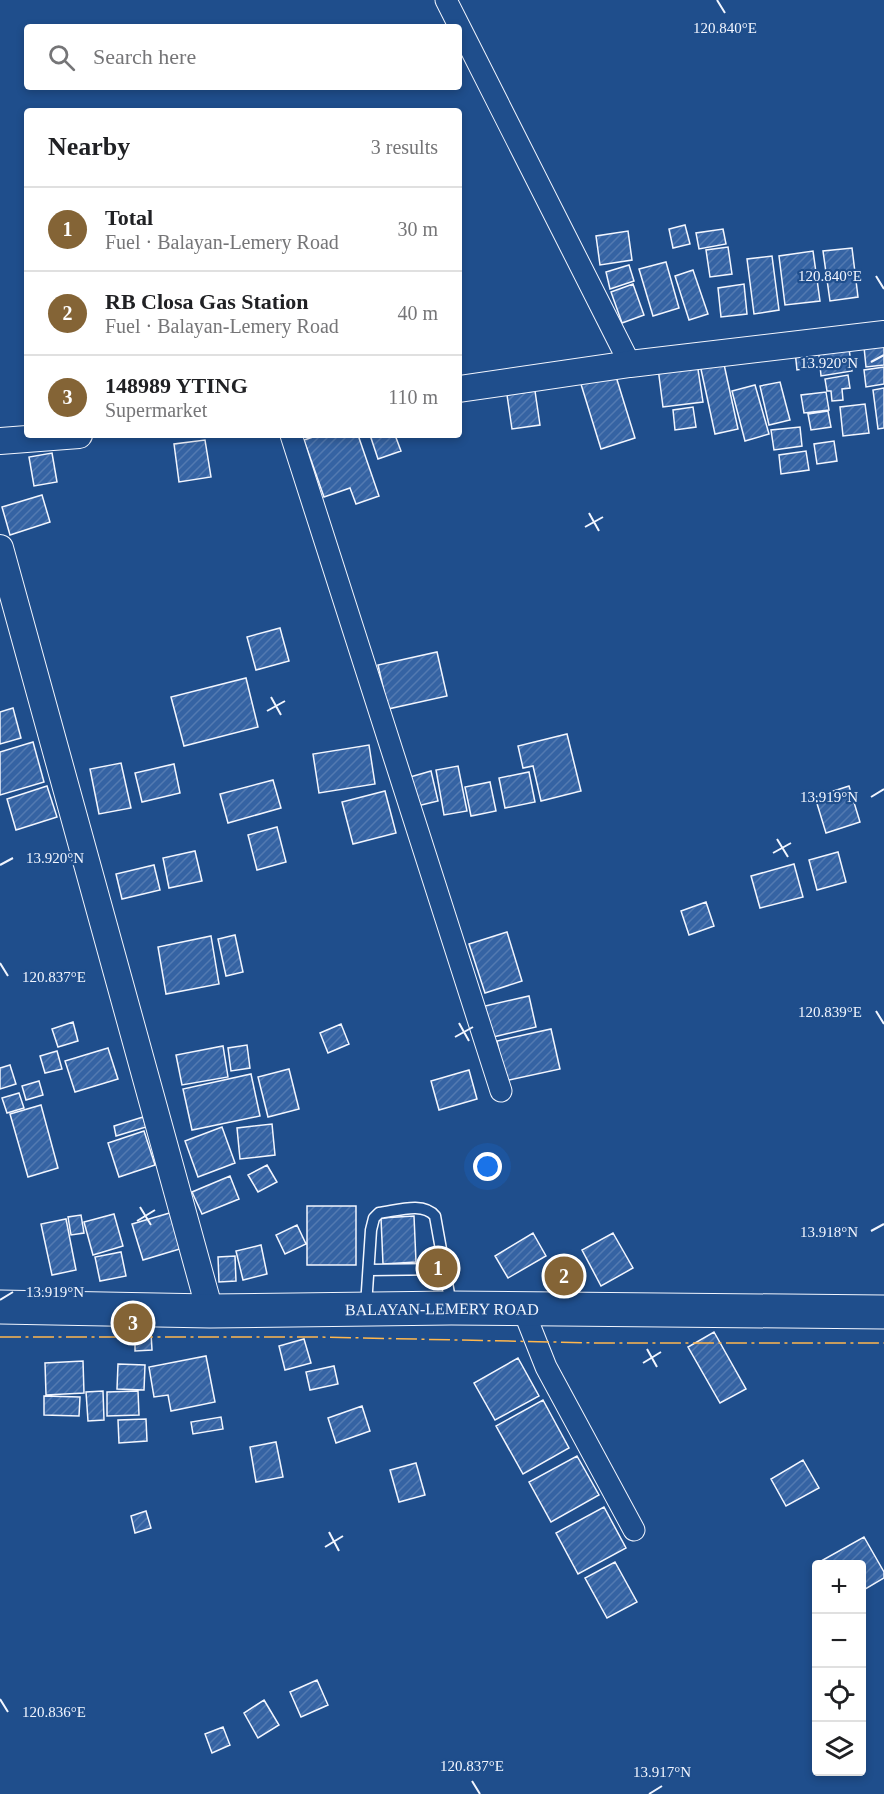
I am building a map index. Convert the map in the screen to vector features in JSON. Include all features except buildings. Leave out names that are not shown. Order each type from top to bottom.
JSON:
[{"type":"main road","name":"BALAYAN-LEMERY ROAD","points":[[0,1307],[210,1311],[451,1308],[884,1312]]},
{"type":"street","points":[[446,0],[458,24]]},
{"type":"street","points":[[462,32],[630,364]]},
{"type":"street","points":[[462,389],[630,364],[884,334]]},
{"type":"street","points":[[0,441],[39,438]]},
{"type":"street","points":[[292,438],[501,1091]]},
{"type":"street","points":[[0,548],[210,1311]]},
{"type":"street","points":[[523,1309],[546,1367],[634,1530]]},
{"type":"lane","points":[[366,1309],[371,1230],[374,1218],[378,1213],[420,1208],[430,1210],[435,1216],[451,1308]]},
{"type":"lane","points":[[369,1270],[445,1269]]},
{"type":"power","points":[[0,1337],[318,1337],[598,1343],[884,1343]]},
{"type":"place","name":"Total","points":[[438,1268]]},
{"type":"place","name":"RB Closa Gas Station","points":[[564,1276]]},
{"type":"place","name":"148989 YTING","points":[[133,1323]]}]
